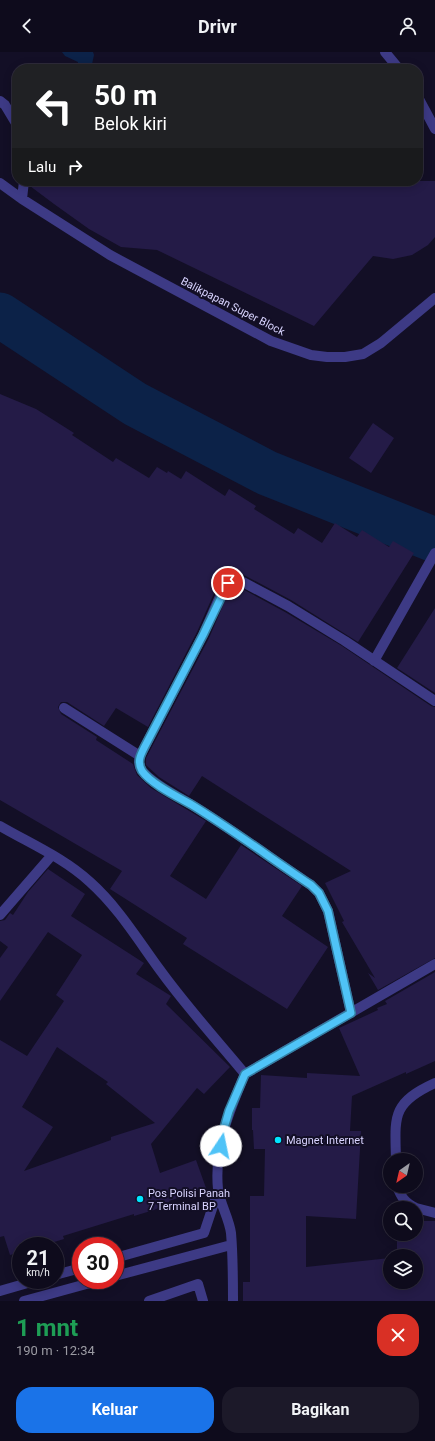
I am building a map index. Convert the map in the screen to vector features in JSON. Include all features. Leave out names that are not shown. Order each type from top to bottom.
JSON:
[{"type":"street","points":[[385,52],[395,64]]},
{"type":"street","points":[[0,101],[5,105],[12,117]]},
{"type":"street","points":[[423,106],[435,129]]},
{"type":"street","name":"Balikpapan Super Block","points":[[0,184],[110,255],[271,341],[310,355],[327,358],[363,354],[381,343],[435,298]]},
{"type":"street","points":[[22,199],[23,186]]},
{"type":"street","points":[[374,661],[432,557]]},
{"type":"street","points":[[351,1013],[328,911],[319,893],[305,881],[192,805],[168,792],[144,774],[139,765],[140,756],[203,635],[225,585],[231,580],[239,580],[288,606],[345,641],[435,701]]},
{"type":"street","points":[[64,708],[140,756]]},
{"type":"street","points":[[0,826],[75,869],[91,882],[106,898],[139,940],[163,975],[245,1074]]},
{"type":"street","points":[[0,915],[52,855]]},
{"type":"street","points":[[233,1301],[231,1232],[218,1191],[218,1171],[222,1135],[229,1111],[245,1074],[435,964]]},
{"type":"street","points":[[396,1153],[395,1125],[400,1109],[412,1095],[435,1083]]},
{"type":"street","points":[[124,1256],[204,1234],[218,1191]]},
{"type":"street","points":[[423,1210],[435,1213]]},
{"type":"street","points":[[124,1274],[231,1245]]},
{"type":"street","points":[[149,1301],[198,1284],[203,1301]]},
{"type":"street","points":[[0,1291],[12,1288]]},
{"type":"street","points":[[24,1301],[72,1288]]},
{"type":"water","points":[[62,52],[93,52],[94,55],[92,64],[78,64],[78,62],[65,56]]},
{"type":"building","points":[[423,181],[435,181],[435,237],[428,245],[412,255],[393,259],[373,256],[314,326],[157,250],[121,247],[89,229],[30,186],[423,186]]},
{"type":"building","points":[[0,394],[36,409],[74,433],[72,435],[113,462],[116,458],[149,478],[157,467],[167,473],[168,471],[181,479],[186,471],[225,496],[229,489],[256,506],[254,509],[294,534],[298,528],[322,543],[335,523],[357,537],[362,530],[389,547],[393,541],[414,553],[358,642],[291,600],[242,574],[230,574],[219,582],[197,632],[148,727],[116,708],[104,726],[67,702],[61,702],[58,707],[61,714],[97,737],[96,740],[133,764],[137,775],[151,788],[206,821],[170,876],[206,899],[241,845],[302,886],[282,916],[328,947],[287,1009],[183,944],[187,938],[110,889],[122,871],[0,800]]},
{"type":"building","points":[[373,423],[394,438],[371,473],[349,458]]},
{"type":"building","points":[[233,586],[237,586],[285,612],[342,646],[431,706],[435,707],[435,958],[378,990],[368,973],[375,978],[342,922],[344,921],[325,883],[351,871],[202,776],[189,796],[159,777],[146,765],[146,758],[209,638],[230,589]]},
{"type":"building","points":[[435,608],[435,693],[397,668]]},
{"type":"building","points":[[48,869],[85,894],[71,916],[144,963],[136,974],[171,996],[166,1004],[230,1067],[204,1094],[197,1088],[151,1144],[160,1173],[196,1160],[206,1188],[169,1201],[170,1203],[154,1210],[134,1216],[134,1214],[63,1237],[12,1237],[12,1254],[10,1255],[4,1236],[0,1237],[0,1040],[27,1056],[64,1001],[56,995],[82,955],[48,932],[0,1001],[0,958],[8,947],[0,941],[0,921],[5,920],[10,913],[13,915],[28,892]],"holes":[[[57,1047],[108,1082],[106,1084],[155,1123],[111,1137],[111,1140],[24,1171],[53,1127],[22,1107]]]},
{"type":"building","points":[[435,972],[435,1061],[352,1096],[350,1131],[361,1131],[356,1219],[306,1216],[306,1267],[383,1259],[383,1289],[423,1289],[423,1249],[397,1249],[397,1241],[423,1241],[423,1221],[435,1221],[435,1301],[243,1301],[243,1282],[250,1282],[250,1196],[264,1196],[265,1149],[254,1149],[252,1130],[252,1108],[260,1108],[261,1075],[307,1078],[307,1073],[360,1076],[339,1028],[378,1010],[377,1008],[387,1004],[385,1001]]},
{"type":"waterway","points":[[0,315],[135,404],[267,473],[435,540]]},
{"type":"place","name":"Magnet Internet","points":[[278,1140]]},
{"type":"place","name":"Pos Polisi Panah 7 Terminal BP","points":[[140,1199]]},
{"type":"route","points":[[221,1146],[222,1135],[229,1111],[245,1074],[351,1013],[328,911],[319,893],[311,885],[192,805],[168,792],[144,774],[139,765],[140,756],[149,737],[203,635],[225,585],[228,583]]}]
